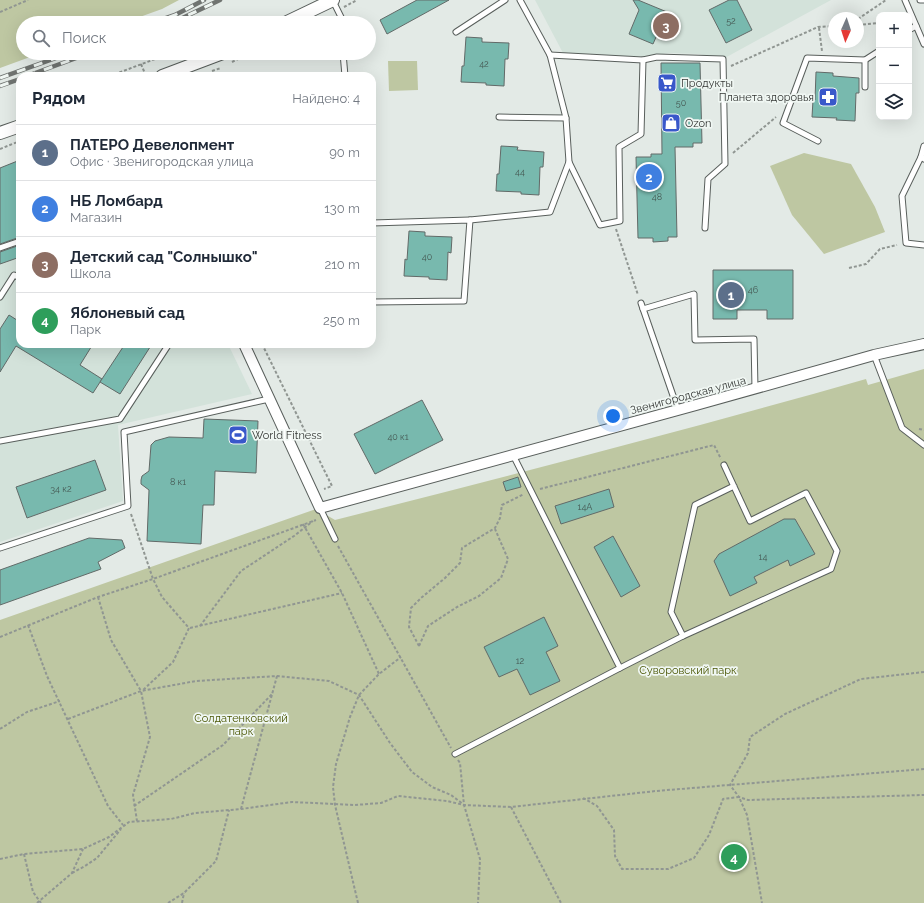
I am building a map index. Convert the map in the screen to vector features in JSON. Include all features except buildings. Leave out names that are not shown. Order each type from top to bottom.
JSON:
[{"type":"street","points":[[300,16],[333,0]]},
{"type":"street","points":[[173,72],[204,60]]},
{"type":"street","points":[[0,133],[16,127]]},
{"type":"street","name":"Звенигородская улица","points":[[322,513],[513,455],[874,355],[924,344]]},
{"type":"street","points":[[246,348],[322,513]]},
{"type":"lane","points":[[333,0],[341,16]]},
{"type":"lane","points":[[456,32],[505,0]]},
{"type":"lane","points":[[520,0],[550,55],[566,118],[569,162],[600,225],[620,222],[619,147],[641,134],[643,60]]},
{"type":"lane","points":[[905,0],[924,44]]},
{"type":"lane","points":[[912,28],[916,26]]},
{"type":"lane","points":[[818,141],[783,124],[807,58],[865,60],[876,53]]},
{"type":"lane","points":[[550,55],[643,60],[657,57],[723,59],[725,164],[708,179],[705,228]]},
{"type":"lane","points":[[344,60],[345,72]]},
{"type":"lane","points":[[865,60],[865,87]]},
{"type":"lane","points":[[499,117],[566,118]]},
{"type":"lane","points":[[924,146],[922,158],[902,196],[906,243],[924,245]]},
{"type":"lane","points":[[376,223],[470,220],[550,212],[569,162]]},
{"type":"lane","points":[[376,302],[464,300],[470,220]]},
{"type":"lane","points":[[0,248],[16,242]]},
{"type":"lane","points":[[0,297],[14,274],[16,275]]},
{"type":"lane","points":[[678,410],[642,306],[694,294],[695,340],[754,339],[755,389]]},
{"type":"lane","points":[[0,441],[120,419],[166,348]]},
{"type":"lane","points":[[874,355],[902,428],[924,445]]},
{"type":"lane","points":[[0,548],[128,506],[124,432],[269,399]]},
{"type":"lane","points":[[513,455],[620,668]]},
{"type":"lane","points":[[455,754],[683,636],[831,569],[837,551],[806,493],[750,521],[724,465]]},
{"type":"lane","points":[[683,636],[671,612],[695,505],[734,486]]},
{"type":"lane","points":[[322,513],[335,539]]},
{"type":"path","points":[[0,12],[28,0]]},
{"type":"path","points":[[864,14],[886,0]]},
{"type":"path","points":[[864,24],[876,23]]},
{"type":"path","points":[[723,70],[818,27],[828,26]]},
{"type":"path","points":[[818,27],[822,58]]},
{"type":"path","points":[[120,72],[152,60]]},
{"type":"path","points":[[141,64],[144,72]]},
{"type":"path","points":[[725,160],[745,141],[779,114],[788,112]]},
{"type":"path","points":[[0,149],[16,143]]},
{"type":"path","points":[[613,223],[642,306]]},
{"type":"path","points":[[850,268],[866,264],[880,248],[906,243]]},
{"type":"path","points":[[264,348],[332,486]]},
{"type":"path","points":[[128,506],[153,579],[162,597],[189,628]]},
{"type":"path","points":[[200,626],[241,571],[305,528],[322,513]]},
{"type":"path","points":[[0,637],[98,597],[153,579],[314,520]]},
{"type":"path","points":[[303,524],[342,593],[378,674]]},
{"type":"path","points":[[419,646],[428,626],[457,607],[479,596],[501,578],[508,559],[495,528]]},
{"type":"path","points":[[335,539],[460,763],[464,805],[480,859],[478,903]]},
{"type":"path","points":[[189,628],[342,593]]},
{"type":"path","points":[[98,597],[111,640],[141,691],[150,737],[133,795],[137,821]]},
{"type":"path","points":[[28,625],[47,676],[108,806],[123,826]]},
{"type":"path","points":[[141,691],[173,662],[189,628]]},
{"type":"path","points":[[358,903],[335,805],[333,787],[336,764],[350,717],[359,695],[378,674],[401,658]]},
{"type":"path","points":[[730,785],[748,753],[750,737],[785,714],[861,679],[924,672]]},
{"type":"path","points":[[241,809],[277,676]]},
{"type":"path","points":[[68,719],[141,691],[196,681],[277,676],[329,681],[359,695],[390,743],[412,772],[432,787],[451,795],[464,805]]},
{"type":"path","points":[[134,806],[223,745],[273,693]]},
{"type":"path","points":[[0,729],[27,712],[60,701]]},
{"type":"path","points":[[0,859],[24,854],[83,849],[109,837],[129,822],[171,819],[195,813],[241,809],[292,802],[335,805],[381,803],[398,796],[447,801],[464,805],[511,807],[582,798],[924,769]]},
{"type":"path","points":[[730,785],[739,797],[747,815],[762,903]]},
{"type":"path","points":[[582,798],[597,806],[614,830],[615,856],[622,869],[668,869],[694,858],[709,835],[723,799],[739,797],[748,800],[924,795]]},
{"type":"path","points":[[511,807],[561,903]]},
{"type":"path","points":[[168,903],[184,893],[216,861],[229,810]]},
{"type":"path","points":[[38,902],[72,874],[97,858],[123,826]]},
{"type":"path","points":[[72,874],[83,849]]},
{"type":"path","points":[[24,854],[33,892],[38,902],[41,903]]},
{"type":"path","points":[[182,903],[184,893]]},
{"type":"shaded area","points":[[535,0],[831,0],[723,59],[698,54],[670,53],[640,57],[563,53]]},
{"type":"shaded area","points":[[16,162],[16,348],[230,348],[252,394],[118,425],[123,501],[0,542],[0,168]]},
{"type":"green space","points":[[0,0],[179,0],[162,9],[142,16],[16,16],[16,60],[22,60],[0,68]]},
{"type":"green space","points":[[388,61],[417,61],[418,90],[389,91]]},
{"type":"green space","points":[[804,153],[851,164],[875,207],[885,232],[824,254],[792,215],[770,166]]},
{"type":"green space","name":"Суворовский парк","points":[[924,369],[924,903],[0,903],[0,620],[316,509],[335,520],[734,416],[866,379],[868,385]]},
{"type":"railway","points":[[172,16],[204,0]]},
{"type":"railway","points":[[187,16],[220,0]]},
{"type":"railway","points":[[17,72],[50,60]]},
{"type":"railway","points":[[38,72],[71,60]]},
{"type":"railway","points":[[0,78],[16,72]]},
{"type":"railway","points":[[0,86],[16,80]]},
{"type":"place","name":"Детский сад \"Солнышко\"","points":[[666,26]]},
{"type":"place","name":"Продукты","points":[[667,83]]},
{"type":"place","name":"Планета здоровья","points":[[828,97]]},
{"type":"place","name":"Ozon","points":[[671,123]]},
{"type":"place","name":"НБ Ломбард","points":[[649,177]]},
{"type":"place","name":"ПАТЕРО Девелопмент","points":[[731,295]]},
{"type":"place","name":"World Fitness","points":[[238,435]]},
{"type":"place","name":"Яблоневый сад","points":[[734,857]]},
{"type":"park label","name":"Солдатенковский парк","points":[[241,724]]}]
